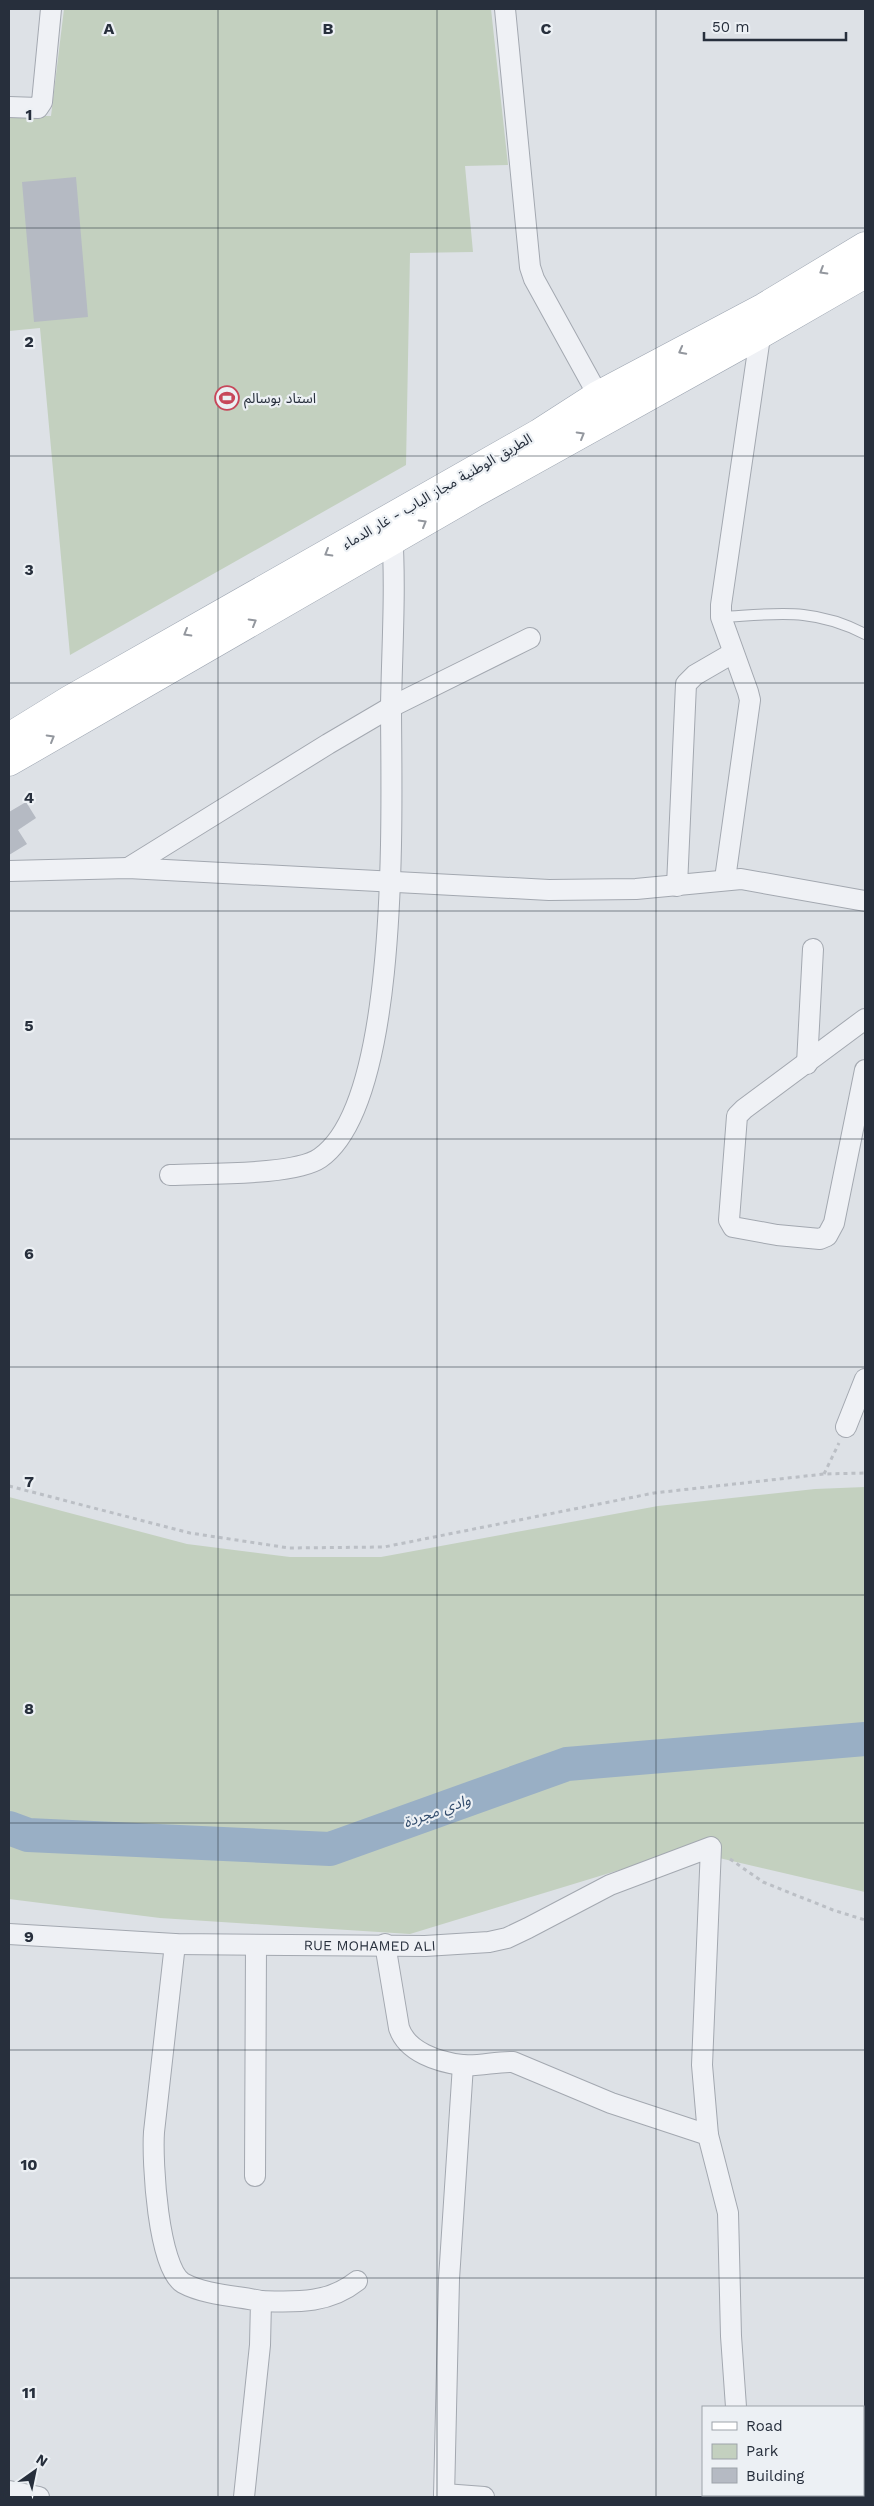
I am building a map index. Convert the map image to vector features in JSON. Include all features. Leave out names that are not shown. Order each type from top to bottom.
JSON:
[{"type":"main road","name":"الطريق الوطنية مجاز الباب - غار الدماء","points":[[544,442],[598,395],[764,307],[865,246]]},
{"type":"main road","name":"الطريق الوطنية مجاز الباب - غار الدماء","points":[[9,762],[117,687],[471,483],[544,442],[761,334],[865,274]]},
{"type":"main road","name":"الطريق الوطنية مجاز الباب - غار الدماء","points":[[9,737],[117,687]]},
{"type":"street","points":[[9,107],[38,108],[42,102],[52,9]]},
{"type":"street","points":[[505,9],[530,267],[534,279],[598,395]]},
{"type":"street","points":[[725,879],[749,713],[748,692],[720,617],[764,307]]},
{"type":"street","points":[[170,1175],[300,1166],[319,1159],[334,1145],[348,1122],[362,1086],[376,1040],[391,881],[392,529]]},
{"type":"street","points":[[128,868],[281,772],[391,707],[530,638]]},
{"type":"street","points":[[677,886],[686,684],[695,674],[732,653]]},
{"type":"street","points":[[9,871],[128,868],[549,890],[677,886],[725,879],[741,879],[865,901]]},
{"type":"street","points":[[807,1064],[813,949]]},
{"type":"street","points":[[865,1019],[807,1064],[744,1108],[738,1116],[729,1220],[733,1227],[776,1235],[820,1239],[827,1236],[834,1223],[863,1093],[865,1070]]},
{"type":"street","points":[[856,1425],[865,1380]]},
{"type":"street","points":[[711,1847],[702,2065],[708,2135],[728,2213],[731,2336],[736,2406]]},
{"type":"street","name":"RUE MOHAMED ALI","points":[[9,1934],[175,1944],[385,1944],[425,1946],[488,1942],[507,1938],[610,1885],[711,1847]]},
{"type":"street","points":[[175,1944],[152,2158],[166,2252],[171,2269],[181,2282],[195,2288],[261,2301],[301,2302],[328,2298],[344,2291],[357,2280]]},
{"type":"street","points":[[385,1944],[402,2038],[413,2048],[431,2057],[463,2065],[497,2061],[513,2062],[611,2103],[708,2135]]},
{"type":"street","points":[[255,2176],[256,1945]]},
{"type":"street","points":[[463,2065],[449,2279],[444,2495],[484,2497]]},
{"type":"street","points":[[244,2497],[260,2344],[261,2301]]},
{"type":"street","points":[[9,2491],[39,2497]]},
{"type":"lane","points":[[720,617],[793,613],[822,616],[865,634]]},
{"type":"path","points":[[824,1474],[856,1425]]},
{"type":"path","points":[[9,1486],[199,1534],[289,1548],[384,1547],[654,1493],[824,1474],[865,1473]]},
{"type":"path","points":[[711,1847],[763,1882],[833,1910],[865,1920]]},
{"type":"green space","name":"استاد بوسالم","points":[[64,9],[491,9],[508,165],[465,166],[473,252],[410,253],[406,465],[70,655],[40,328],[9,331],[9,116],[51,116]]},
{"type":"green space","points":[[865,1487],[865,1892],[685,1850],[410,1934],[160,1918],[9,1899],[9,1497],[187,1544],[290,1557],[381,1557],[658,1506],[815,1489]]},
{"type":"building","points":[[76,177],[88,317],[34,322],[22,182]]},
{"type":"building","points":[[26,802],[36,818],[18,830],[27,844],[9,855],[9,812]]},
{"type":"waterway","name":"وادي مجردة","points":[[9,1828],[28,1835],[330,1849],[567,1764],[865,1739]]},
{"type":"place","name":"استاد بوسالم","points":[[227,398]]}]
